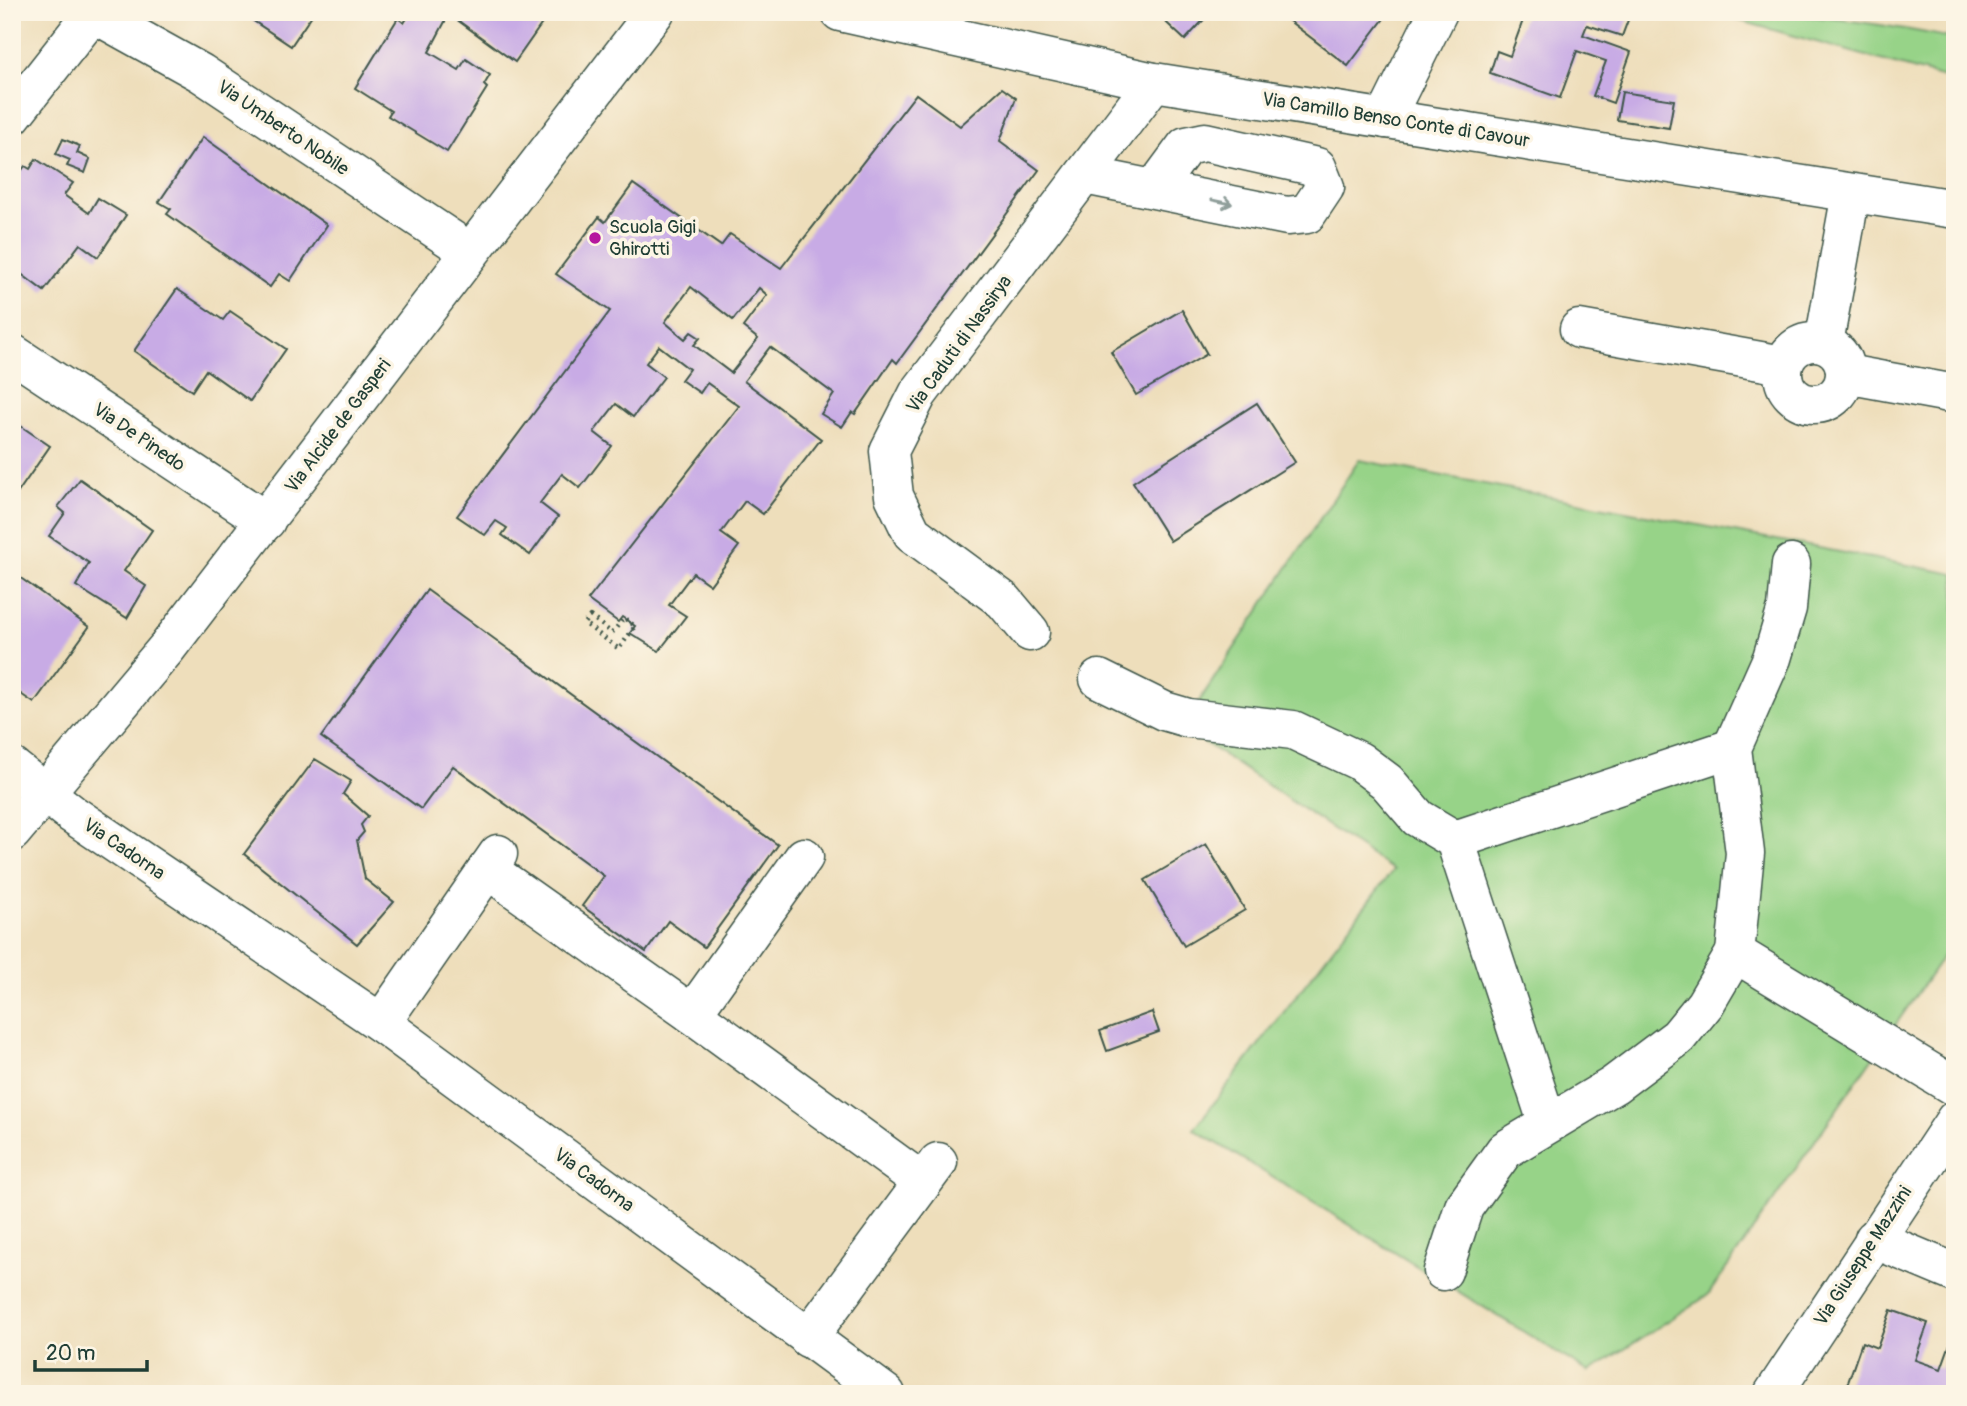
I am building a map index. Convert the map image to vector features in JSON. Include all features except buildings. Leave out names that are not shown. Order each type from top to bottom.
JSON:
[{"type":"street","name":"Via Alcide de Gasperi","points":[[12,832],[167,648],[655,12]]},
{"type":"street","name":"Via Camillo Benso Conte di Cavour","points":[[841,12],[987,26],[1154,82],[1955,209]]},
{"type":"street","points":[[1385,119],[1438,12]]},
{"type":"street","name":"Via Umberto Nobile","points":[[93,13],[201,73],[470,252]]},
{"type":"street","points":[[12,116],[93,13]]},
{"type":"street","name":"Via Caduti di Nassirya","points":[[1030,632],[1004,601],[912,533],[894,496],[889,451],[918,394],[1154,82]]},
{"type":"street","points":[[1084,175],[1155,188]]},
{"type":"street","points":[[1825,343],[1851,193]]},
{"type":"street","points":[[1579,329],[1783,365]]},
{"type":"street","points":[[1804,343],[1825,343],[1837,350],[1843,359],[1846,374],[1837,395],[1828,401],[1810,404],[1791,394],[1783,377],[1783,365],[1792,350],[1804,343]]},
{"type":"street","name":"Via De Pinedo","points":[[12,353],[265,521]]},
{"type":"street","points":[[1846,374],[1955,394]]},
{"type":"street","points":[[1443,1271],[1464,1207],[1505,1150],[1547,1122],[1614,1085],[1678,1037],[1704,1004],[1735,953],[1745,853],[1732,748],[1772,658],[1787,608],[1791,564]]},
{"type":"street","points":[[1099,679],[1164,711],[1188,718],[1293,730],[1359,761],[1387,782],[1418,818],[1455,840],[1547,1122]]},
{"type":"street","points":[[1455,840],[1732,748]]},
{"type":"street","name":"Via Cadorna","points":[[12,767],[72,814],[381,1023],[886,1394]]},
{"type":"street","points":[[692,1014],[804,857]]},
{"type":"street","points":[[381,1023],[492,862],[692,1014],[930,1171],[808,1338]]},
{"type":"street","points":[[1735,953],[1955,1087]]},
{"type":"street","name":"Via Giuseppe Mazzini","points":[[1773,1394],[1955,1120]]},
{"type":"street","points":[[1874,1239],[1955,1273]]},
{"type":"path","points":[[590,616],[612,633],[624,618],[635,626],[619,649],[584,623],[590,616]]},
{"type":"green space","points":[[1709,12],[1832,19],[1955,39],[1955,81]]},
{"type":"green space","points":[[1359,460],[1955,574],[1955,939],[1708,1295],[1589,1372],[1194,1129],[1393,870],[1182,727]]},
{"type":"place","name":"Scuola Gigi Ghirotti","points":[[595,238]]}]
